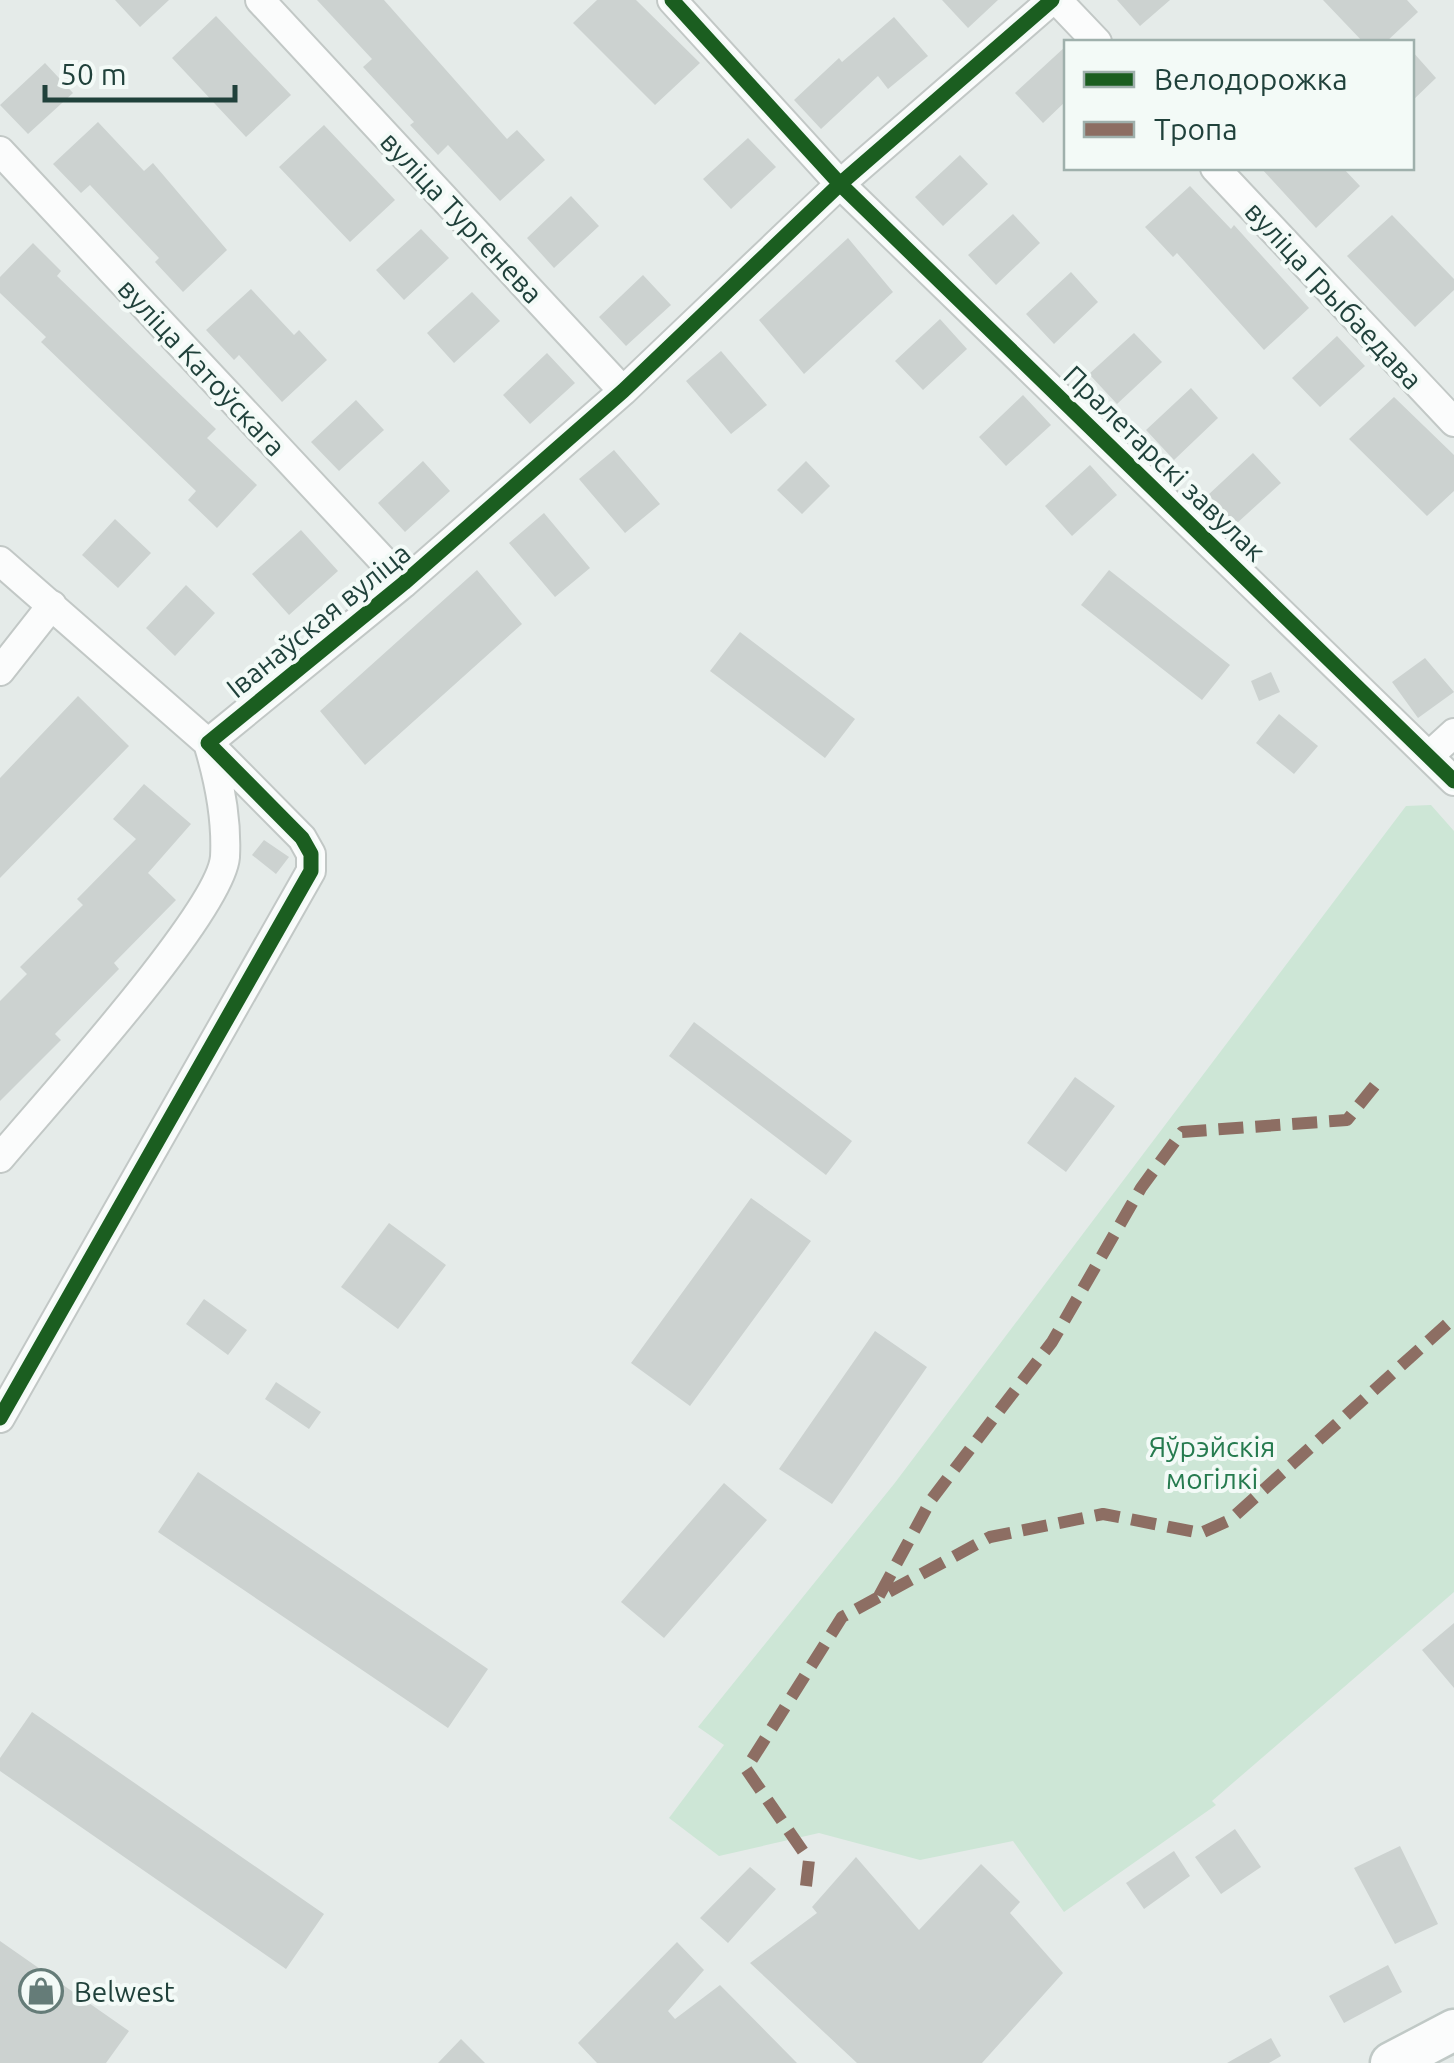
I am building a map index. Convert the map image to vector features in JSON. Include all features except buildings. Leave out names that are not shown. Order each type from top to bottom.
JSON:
[{"type":"street","name":"вуліца Тургенева","points":[[260,0],[623,391]]},
{"type":"street","name":"Пралетарскі завулак","points":[[672,0],[840,184],[1454,780]]},
{"type":"street","name":"Іванаўская вуліца","points":[[208,743],[404,583],[623,391],[840,184],[1055,0]]},
{"type":"street","points":[[1055,0],[1095,40]]},
{"type":"street","name":"вуліца Катоўскага","points":[[0,150],[404,583]]},
{"type":"street","name":"вуліца Грыбаедава","points":[[1217,170],[1454,422]]},
{"type":"street","points":[[0,560],[208,743],[302,838],[311,854],[311,871],[0,1418]]},
{"type":"street","points":[[0,671],[52,605]]},
{"type":"street","points":[[1431,754],[1454,733]]},
{"type":"street","points":[[0,1158],[192,926],[225,860],[220,781],[208,743]]},
{"type":"street","points":[[1392,2063],[1454,2030]]},
{"type":"green space","name":"Яўрэйскія могілкі","points":[[1431,805],[1454,831],[1454,1592],[1212,1801],[1216,1805],[1064,1912],[1013,1841],[920,1860],[819,1833],[719,1856],[669,1818],[724,1745],[698,1727],[894,1484],[1406,806]]},
{"type":"marked path","points":[[879,1596],[931,1500],[1052,1342],[1141,1188],[1182,1132],[1347,1120],[1380,1079]]},
{"type":"marked path","points":[[806,1886],[809,1860],[746,1769],[842,1617],[990,1537],[1103,1514],[1201,1533],[1230,1520],[1454,1318]]},
{"type":"cycle path","points":[[672,0],[840,184],[1454,781]]},
{"type":"cycle path","points":[[0,1418],[311,871],[311,854],[302,838],[208,743],[404,583],[623,391],[840,184],[1052,0]]},
{"type":"place","name":"Belwest","points":[[41,1991]]}]
